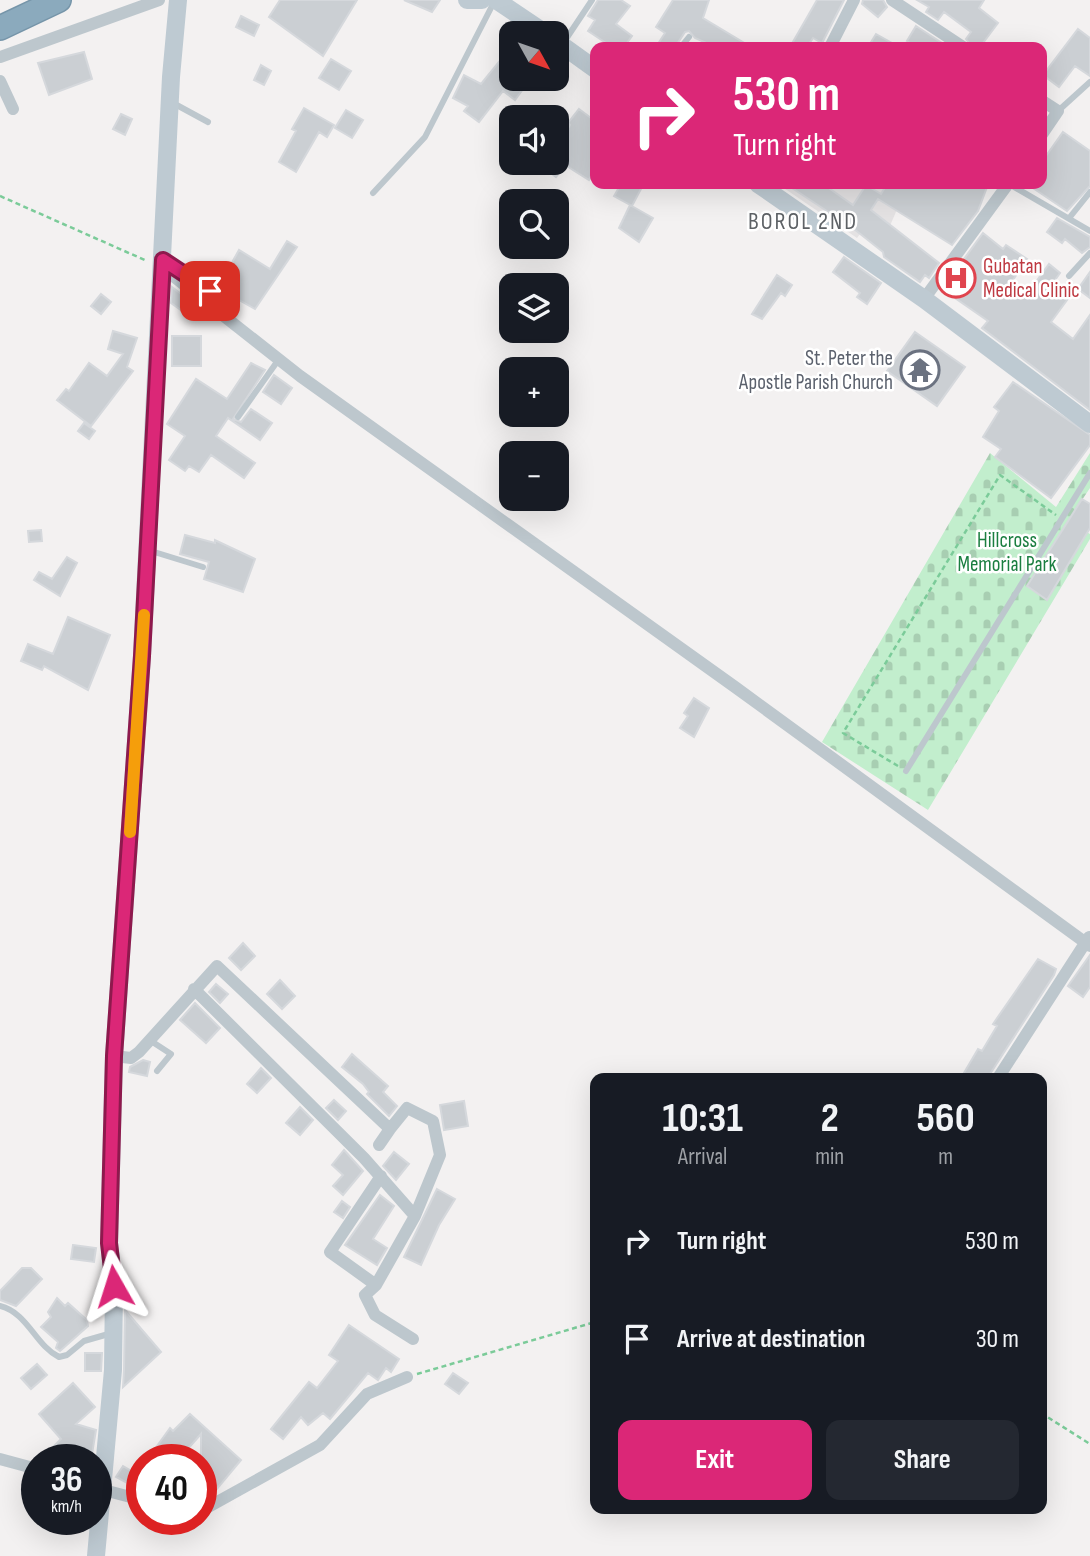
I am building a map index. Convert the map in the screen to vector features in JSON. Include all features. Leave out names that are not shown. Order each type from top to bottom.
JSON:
[{"type":"highway","points":[[0,11],[29,0]]},
{"type":"highway","points":[[0,27],[60,0]]},
{"type":"street","points":[[0,57],[159,0]]},
{"type":"street","points":[[104,1444],[114,1333],[114,1286],[109,1243],[114,1056],[142,656],[170,101],[178,0]]},
{"type":"street","points":[[467,0],[482,0]]},
{"type":"street","points":[[495,0],[527,21]]},
{"type":"street","points":[[833,42],[854,0]]},
{"type":"street","points":[[892,0],[955,42]]},
{"type":"street","points":[[569,50],[590,65]]},
{"type":"street","points":[[0,81],[13,110]]},
{"type":"street","points":[[1047,104],[1058,111],[1047,127]]},
{"type":"street","points":[[765,189],[924,299],[1090,424]]},
{"type":"street","points":[[924,299],[1004,189]]},
{"type":"street","points":[[163,264],[279,359],[1088,942],[1001,1073]]},
{"type":"street","points":[[114,1056],[131,1058],[151,1041],[194,989],[217,967],[390,1129]]},
{"type":"street","points":[[194,989],[381,1176],[415,1216]]},
{"type":"street","points":[[379,1145],[407,1108],[433,1121],[440,1155],[415,1216],[376,1284],[365,1295],[369,1308],[375,1315],[413,1339]]},
{"type":"street","points":[[376,1284],[330,1252],[381,1176]]},
{"type":"street","points":[[217,1502],[320,1445],[367,1394],[407,1377]]},
{"type":"street","points":[[0,1459],[21,1465]]},
{"type":"street","points":[[96,1556],[97,1535]]},
{"type":"lane","points":[[373,193],[425,138],[495,0]]},
{"type":"lane","points":[[569,30],[592,0]]},
{"type":"lane","points":[[685,42],[689,37]]},
{"type":"lane","points":[[1058,111],[1090,82]]},
{"type":"lane","points":[[170,101],[208,122]]},
{"type":"lane","points":[[1017,189],[1090,230]]},
{"type":"lane","points":[[1070,218],[1090,192]]},
{"type":"lane","points":[[1069,276],[1090,253]]},
{"type":"lane","points":[[163,264],[210,291],[224,272]]},
{"type":"lane","points":[[238,417],[279,359]]},
{"type":"lane","points":[[906,771],[1090,473]]},
{"type":"lane","points":[[146,550],[203,567]]},
{"type":"lane","points":[[151,1041],[171,1054],[157,1071]]},
{"type":"lane","points":[[0,1306],[21,1316],[50,1350],[60,1357],[67,1355],[84,1341],[114,1333]]},
{"type":"path","points":[[0,196],[163,264]]},
{"type":"path","points":[[906,771],[843,733],[929,589],[1000,475],[1061,519]]},
{"type":"path","points":[[407,1377],[590,1323]]},
{"type":"path","points":[[1047,1417],[1090,1444]]},
{"type":"shaded area","points":[[785,189],[906,189],[889,228],[873,216],[857,238]]},
{"type":"green space","name":"Hillcross Memorial Park","points":[[990,453],[1056,507],[1090,453],[1090,488],[1068,521],[1090,534],[1090,539],[928,810],[822,742]]},
{"type":"building","points":[[280,0],[357,0],[323,56],[269,17]]},
{"type":"building","points":[[404,0],[440,0],[432,12]]},
{"type":"building","points":[[598,0],[621,0],[630,6],[616,24],[632,36],[628,42],[604,42],[588,31],[595,20],[588,16]]},
{"type":"building","points":[[673,0],[709,0],[703,18],[743,42],[704,42],[689,31],[685,32],[678,42],[659,42],[665,33],[656,27]]},
{"type":"building","points":[[817,0],[844,0],[823,42],[813,38],[810,42],[793,42]]},
{"type":"building","points":[[863,0],[883,0],[887,7],[878,17],[862,4]]},
{"type":"building","points":[[917,0],[984,0],[979,8],[998,23],[984,42],[968,42],[966,39],[971,32],[944,12],[938,20],[926,12],[929,7]]},
{"type":"building","points":[[241,16],[259,25],[254,36],[236,27]]},
{"type":"building","points":[[916,26],[940,42],[909,42]]},
{"type":"building","points":[[1078,29],[1090,38],[1090,76],[1075,66],[1059,87],[1047,78],[1047,70]]},
{"type":"building","points":[[876,34],[890,42],[871,42]]},
{"type":"building","points":[[84,52],[92,79],[49,95],[38,63]]},
{"type":"building","points":[[331,59],[351,71],[339,90],[319,78]]},
{"type":"building","points":[[499,62],[499,91],[503,91],[479,122],[464,111],[468,106],[453,98],[464,75],[481,84]]},
{"type":"building","points":[[261,65],[271,71],[264,85],[254,80]]},
{"type":"building","points":[[503,91],[522,91],[515,100]]},
{"type":"building","points":[[304,108],[334,125],[327,137],[319,132],[296,172],[279,162],[296,131],[292,129]]},
{"type":"building","points":[[579,109],[590,117],[589,180],[569,168],[569,122]]},
{"type":"building","points":[[346,110],[363,120],[352,138],[335,128]]},
{"type":"building","points":[[121,114],[132,119],[125,135],[113,129]]},
{"type":"building","points":[[1063,132],[1090,151],[1090,186],[1067,211],[1034,189],[1047,189],[1047,155]]},
{"type":"building","points":[[618,189],[641,189],[632,206],[614,196]]},
{"type":"building","points":[[794,189],[830,189],[853,205],[863,189],[873,189],[881,194],[884,189],[986,189],[978,211],[952,245],[878,199],[871,210],[939,263],[929,278],[925,275],[920,282],[884,257],[883,252],[854,229]]},
{"type":"building","points":[[630,205],[653,218],[639,242],[619,228]]},
{"type":"building","points":[[1057,218],[1090,237],[1090,247],[1082,253],[1065,239],[1062,243],[1047,232]]},
{"type":"building","points":[[983,233],[1003,249],[1006,245],[1027,259],[1011,283],[1027,294],[1049,264],[1060,273],[1053,283],[1070,296],[1051,322],[1073,339],[1090,315],[1090,410],[982,328],[988,321],[942,289]]},
{"type":"building","points":[[287,241],[297,247],[255,309],[225,292],[235,269],[230,266],[239,250],[270,269]]},
{"type":"building","points":[[844,257],[881,283],[867,304],[857,297],[860,293],[833,272]]},
{"type":"building","points":[[1090,272],[1090,298],[1078,289]]},
{"type":"building","points":[[777,275],[792,285],[785,296],[781,293],[762,319],[752,314]]},
{"type":"building","points":[[172,287],[197,306],[189,316],[171,303]]},
{"type":"building","points":[[101,294],[111,302],[101,314],[91,306]]},
{"type":"building","points":[[113,331],[137,338],[127,367],[133,371],[91,426],[57,400],[66,389],[69,391],[89,363],[107,376],[123,354],[108,349]]},
{"type":"building","points":[[915,332],[965,367],[937,406],[887,371]]},
{"type":"building","points":[[172,336],[201,336],[201,366],[172,366]]},
{"type":"building","points":[[251,363],[265,370],[233,419],[241,422],[251,409],[272,423],[260,440],[228,418],[216,436],[255,463],[244,478],[211,455],[199,472],[189,466],[185,471],[169,460],[185,436],[167,424],[196,379],[227,399]]},
{"type":"building","points":[[274,375],[292,388],[281,404],[263,392]]},
{"type":"building","points":[[1013,382],[1090,435],[1090,445],[1051,498],[995,457],[1001,449],[983,437],[999,411],[994,407]]},
{"type":"building","points":[[84,423],[95,431],[89,439],[78,431]]},
{"type":"building","points":[[1082,499],[1090,504],[1090,528],[1047,600],[1027,586]]},
{"type":"building","points":[[41,530],[42,541],[29,542],[28,531]]},
{"type":"building","points":[[185,535],[215,543],[215,540],[255,559],[243,592],[204,579],[209,562],[180,554]]},
{"type":"building","points":[[67,557],[77,563],[60,596],[34,580],[39,572],[52,579]]},
{"type":"building","points":[[68,617],[110,635],[88,690],[44,666],[42,670],[21,661],[28,644],[53,654]]},
{"type":"building","points":[[694,698],[709,708],[694,737],[680,728],[688,716],[684,713]]},
{"type":"building","points":[[243,943],[255,956],[241,970],[229,958]]},
{"type":"building","points":[[1090,955],[1090,987],[1083,997],[1068,986]]},
{"type":"building","points":[[1038,959],[1056,969],[991,1073],[964,1073],[978,1049],[982,1051],[997,1026],[993,1024]]},
{"type":"building","points":[[280,980],[295,996],[282,1009],[267,994]]},
{"type":"building","points":[[216,984],[228,994],[220,1003],[209,992]]},
{"type":"building","points":[[195,1003],[220,1028],[206,1043],[180,1020]]},
{"type":"building","points":[[352,1054],[388,1086],[383,1092],[397,1106],[389,1116],[367,1094],[369,1092],[363,1084],[342,1067]]},
{"type":"building","points":[[143,1060],[150,1062],[147,1076],[129,1072],[130,1067]]},
{"type":"building","points":[[261,1068],[271,1078],[257,1093],[247,1084]]},
{"type":"building","points":[[334,1100],[346,1111],[338,1120],[326,1108]]},
{"type":"building","points":[[464,1101],[468,1126],[444,1130],[440,1105]]},
{"type":"building","points":[[300,1107],[313,1120],[300,1135],[286,1123]]},
{"type":"building","points":[[344,1150],[363,1171],[343,1195],[333,1186],[343,1175],[332,1165]]},
{"type":"building","points":[[394,1152],[409,1164],[396,1180],[383,1166]]},
{"type":"building","points":[[437,1189],[455,1199],[439,1225],[421,1265],[404,1257]]},
{"type":"building","points":[[380,1195],[394,1206],[373,1239],[387,1248],[377,1265],[345,1245]]},
{"type":"building","points":[[342,1201],[350,1207],[343,1218],[334,1212]]},
{"type":"building","points":[[73,1245],[96,1248],[94,1262],[71,1259]]},
{"type":"building","points":[[22,1268],[31,1268],[42,1279],[16,1306],[0,1300],[0,1291]]},
{"type":"building","points":[[57,1298],[65,1306],[68,1303],[87,1320],[88,1326],[60,1351],[56,1348],[58,1342],[41,1327],[51,1317],[48,1312]]},
{"type":"building","points":[[125,1310],[161,1352],[123,1387],[124,1370]]},
{"type":"building","points":[[349,1325],[399,1359],[391,1372],[386,1368],[378,1380],[368,1373],[330,1419],[323,1413],[308,1425],[301,1417],[283,1439],[271,1429],[309,1382],[317,1388],[338,1361],[329,1355]]},
{"type":"building","points":[[85,1353],[102,1353],[101,1371],[85,1371]]},
{"type":"building","points":[[37,1364],[47,1375],[31,1389],[21,1378]]},
{"type":"building","points":[[453,1373],[468,1383],[459,1394],[445,1384]]},
{"type":"building","points":[[73,1383],[95,1407],[76,1424],[96,1430],[94,1444],[56,1444],[61,1439],[39,1414]]},
{"type":"building","points":[[190,1414],[241,1460],[217,1489],[217,1444],[201,1444],[201,1434],[192,1444],[158,1444],[170,1428],[173,1431]]},
{"type":"building","points":[[123,1466],[126,1468],[126,1482],[116,1477]]},
{"type":"slow traffic","points":[[130,832],[144,615]]},
{"type":"place","name":"Gubatan Medical Clinic","points":[[956,278]]},
{"type":"place","name":"St. Peter the Apostle Parish Church","points":[[920,370]]},
{"type":"district","name":"BOROL 2ND","points":[[803,221]]},
{"type":"route","points":[[114,1286],[109,1243],[114,1056],[142,656],[163,260],[210,291]]}]
